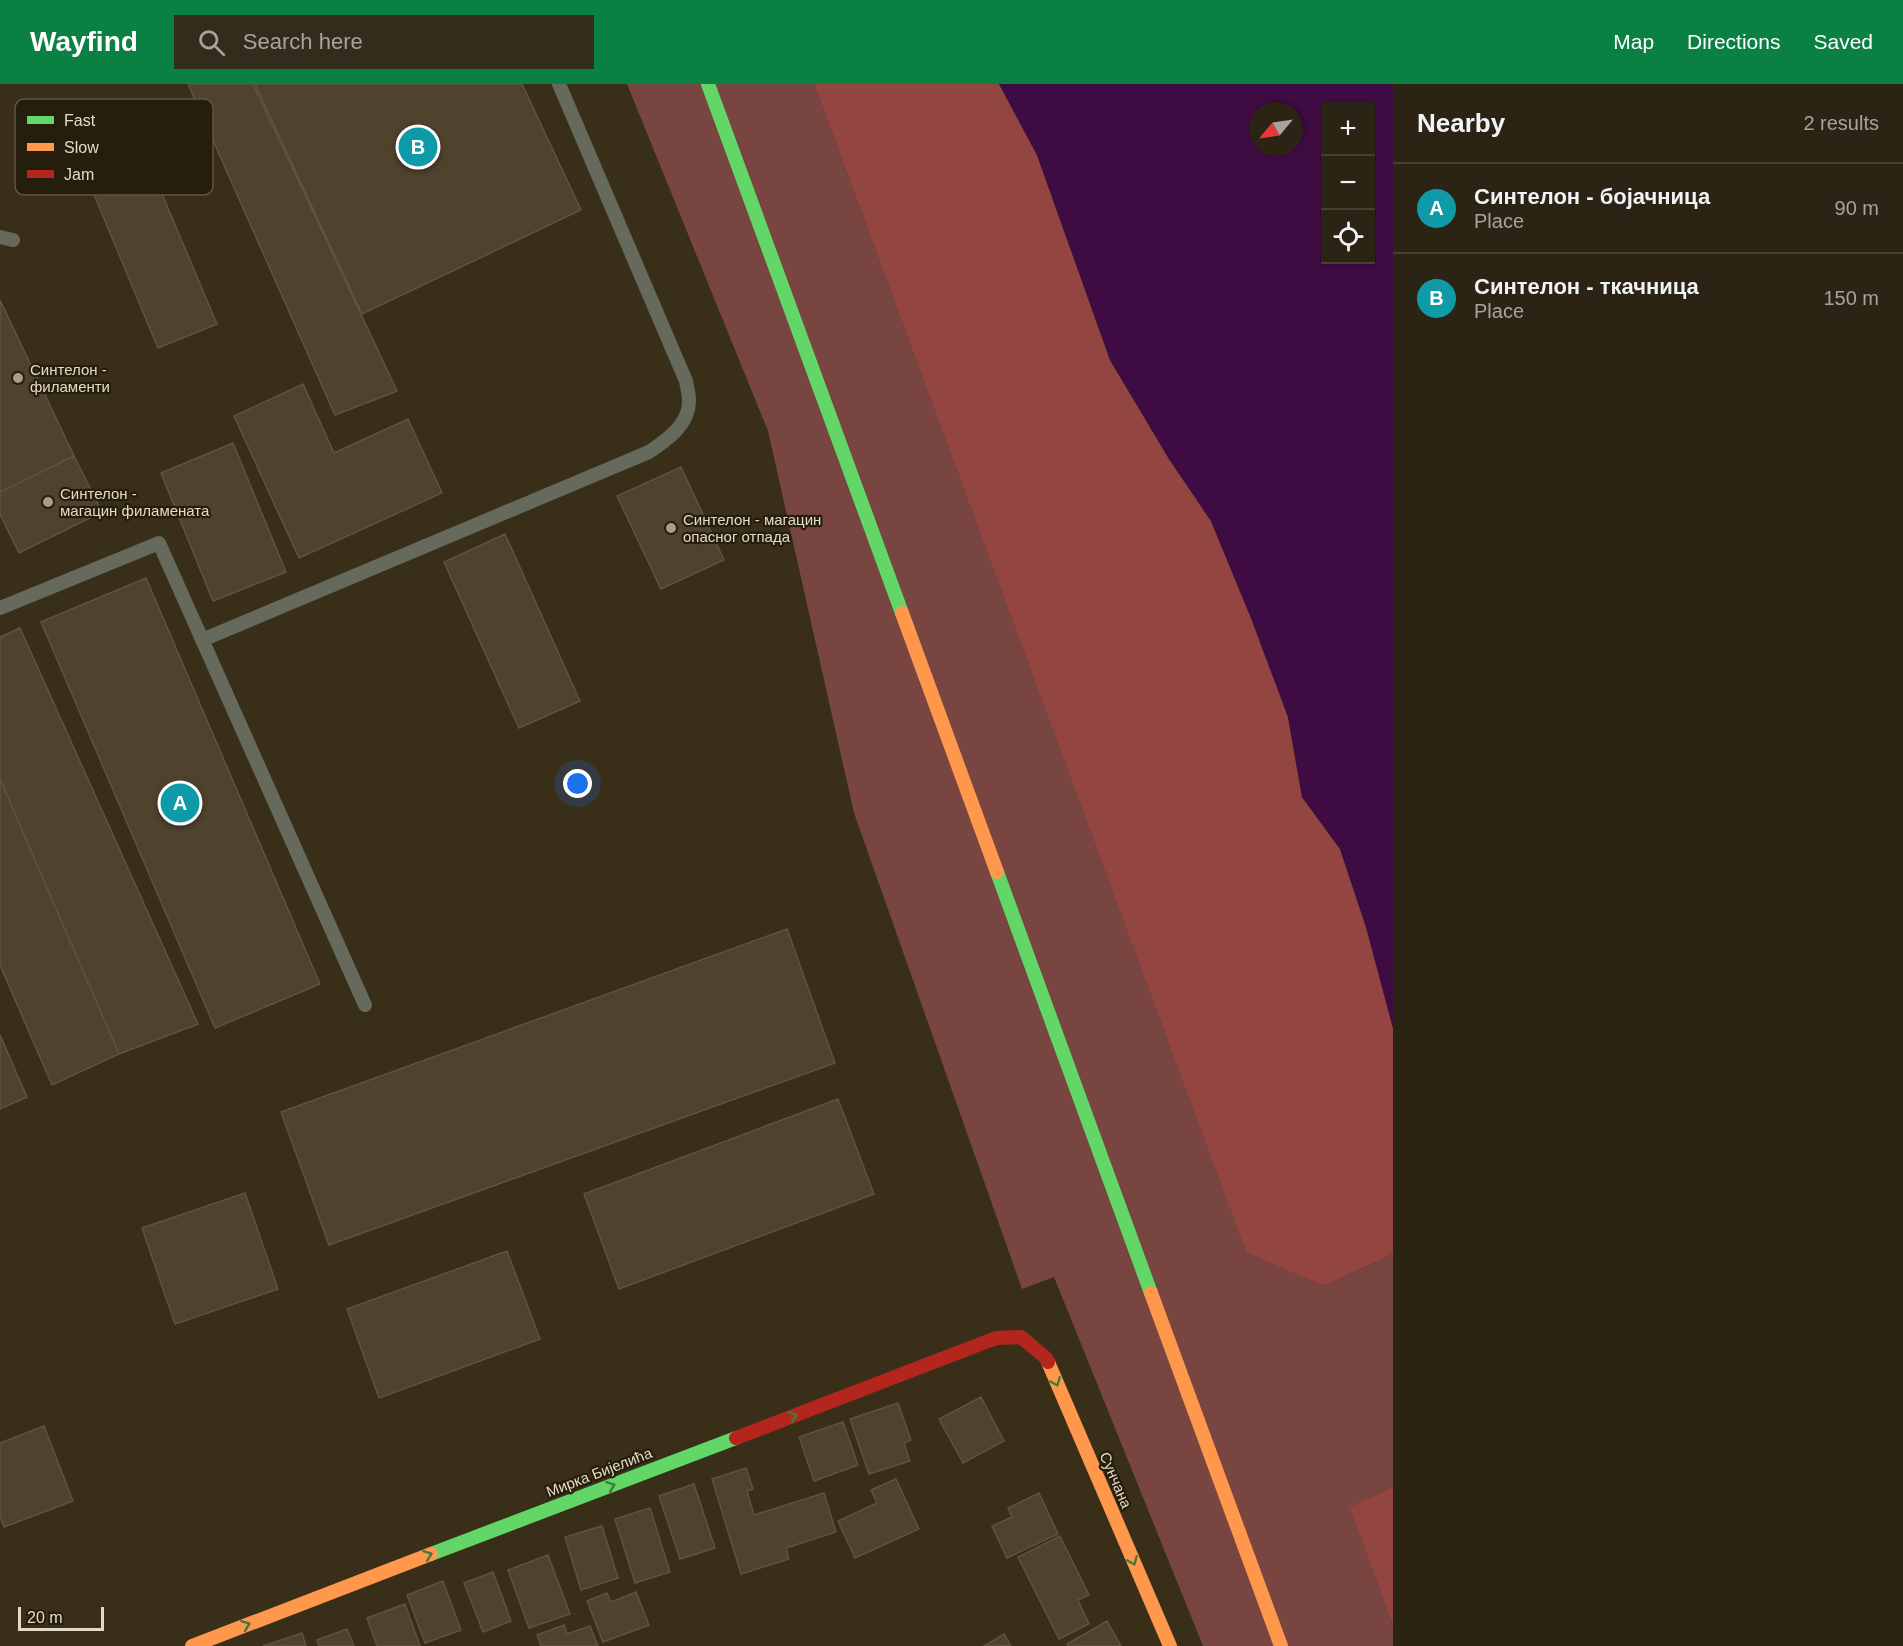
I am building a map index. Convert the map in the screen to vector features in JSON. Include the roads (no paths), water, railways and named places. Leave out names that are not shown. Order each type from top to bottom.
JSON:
[{"type":"street","points":[[708,84],[1281,1646]]},
{"type":"street","name":"Сунчана","points":[[1021,1337],[1046,1358],[1169,1645]]},
{"type":"street","name":"Мирка Бијелића","points":[[192,1646],[996,1338],[1021,1337]]},
{"type":"lane","points":[[202,640],[649,452],[669,438],[685,420],[690,400],[686,381],[559,84]]},
{"type":"lane","points":[[0,608],[159,543],[365,1005]]},
{"type":"place","name":"Синтелон - ткачница","points":[[418,147]]},
{"type":"place","name":"Синтелон - филаменти","points":[[18,378]]},
{"type":"place","name":"Синтелон - магацин филамената","points":[[48,502]]},
{"type":"place","name":"Синтелон - магацин опасног отпада","points":[[671,528]]},
{"type":"place","name":"Синтелон - бојачница","points":[[180,803]]}]
